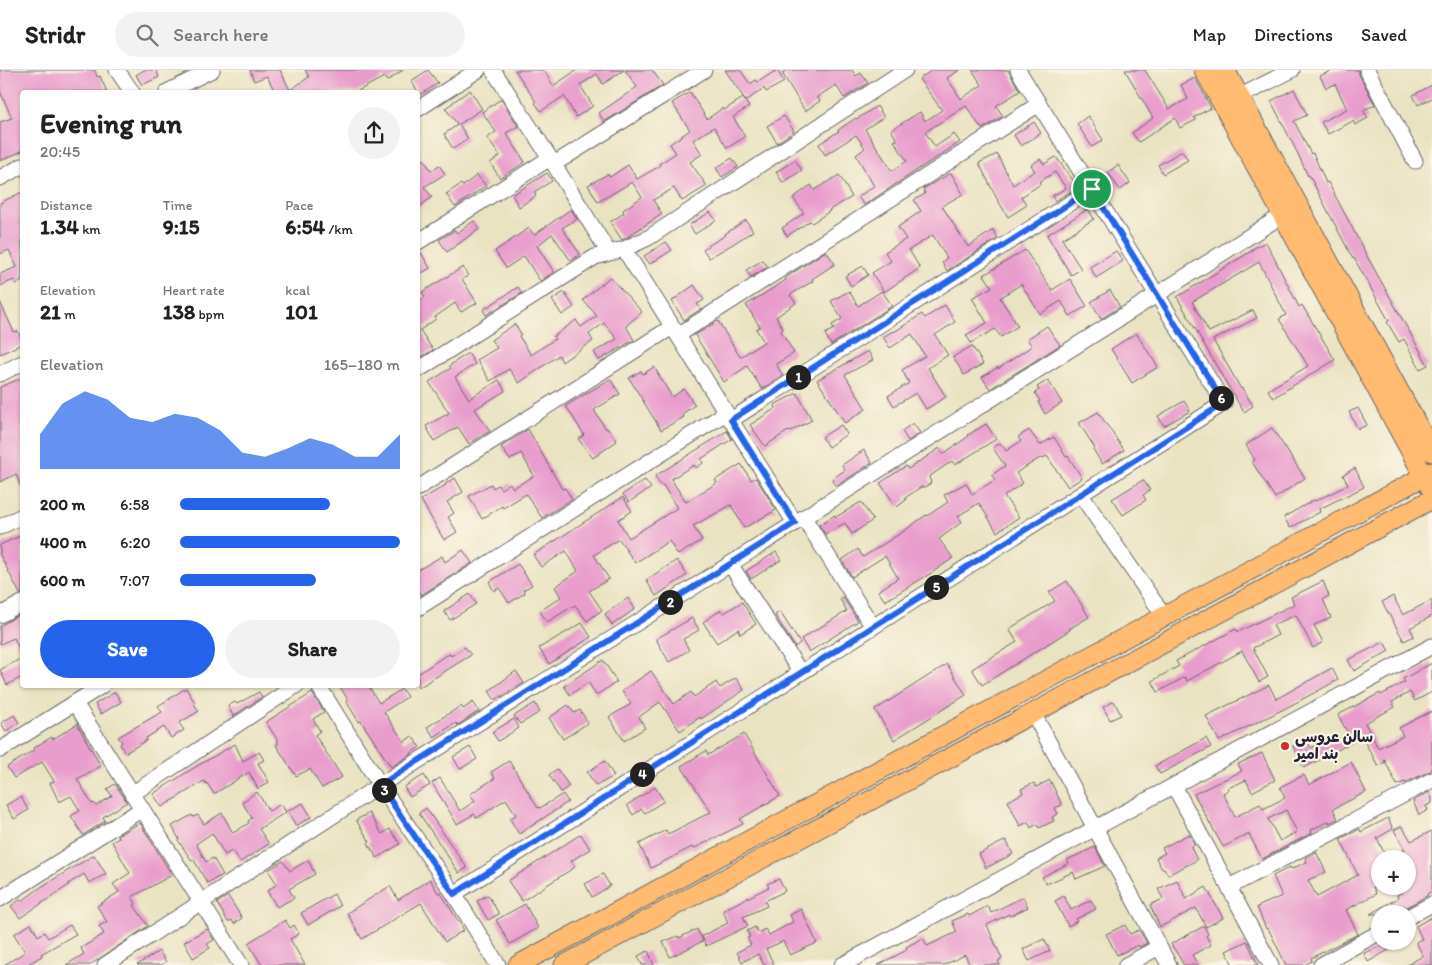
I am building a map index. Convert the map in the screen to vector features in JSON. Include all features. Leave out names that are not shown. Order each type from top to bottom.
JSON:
[{"type":"main road","points":[[518,965],[1164,616],[1429,480],[1204,70]]},
{"type":"main road","points":[[1225,70],[1432,452]]},
{"type":"main road","points":[[564,965],[1432,499]]},
{"type":"street","points":[[117,70],[131,90]]},
{"type":"street","points":[[171,90],[212,70]]},
{"type":"street","points":[[420,108],[478,70]]},
{"type":"street","points":[[493,70],[609,253]]},
{"type":"street","points":[[420,241],[704,70]]},
{"type":"street","points":[[420,369],[595,257],[624,249],[648,238],[904,70]]},
{"type":"street","points":[[454,894],[1224,403],[1018,70]]},
{"type":"street","points":[[1239,97],[1292,70]]},
{"type":"street","points":[[1367,70],[1415,161]]},
{"type":"street","points":[[420,487],[675,331],[1039,104]]},
{"type":"street","points":[[0,178],[20,167]]},
{"type":"street","points":[[420,607],[1092,189]]},
{"type":"street","points":[[105,965],[380,785],[1283,215]]},
{"type":"street","points":[[624,249],[728,417],[873,627]]},
{"type":"street","points":[[0,374],[20,364]]},
{"type":"street","points":[[1081,495],[1164,616]]},
{"type":"street","points":[[0,527],[20,517]]},
{"type":"street","points":[[730,564],[801,673]]},
{"type":"street","points":[[0,615],[20,604]]},
{"type":"street","points":[[842,965],[863,960],[1095,828],[1432,646]]},
{"type":"street","points":[[0,750],[98,688]]},
{"type":"street","points":[[132,794],[292,688]]},
{"type":"street","points":[[320,688],[380,785],[454,894],[498,965]]},
{"type":"street","points":[[75,703],[241,965]]},
{"type":"street","points":[[1033,713],[1169,965]]},
{"type":"street","points":[[1229,887],[1432,780]]},
{"type":"street","points":[[1174,786],[1272,965]]},
{"type":"street","points":[[0,899],[142,809]]},
{"type":"street","points":[[1416,913],[1432,904]]},
{"type":"street","points":[[1321,965],[1371,937]]},
{"type":"street","points":[[1126,965],[1159,947]]},
{"type":"building","points":[[0,70],[95,70],[97,77],[100,76],[106,90],[20,90],[20,152],[0,161],[0,122],[12,118],[0,91]]},
{"type":"building","points":[[144,70],[156,70],[159,77],[142,85],[136,75]]},
{"type":"building","points":[[250,70],[280,70],[290,90],[274,90],[267,76],[254,81]]},
{"type":"building","points":[[305,70],[403,70],[387,81],[384,77],[360,90],[290,90],[309,77]]},
{"type":"building","points":[[428,70],[438,83],[420,95],[420,90],[417,90],[411,81]]},
{"type":"building","points":[[515,70],[544,70],[553,86],[577,70],[624,70],[603,84],[597,74],[580,85],[593,106],[576,117],[564,96],[541,111]]},
{"type":"building","points":[[625,70],[652,70],[663,85],[604,122],[599,113],[637,87]]},
{"type":"building","points":[[725,70],[740,70],[750,84],[756,80],[758,82],[777,70],[784,82],[766,92],[764,88],[746,101]]},
{"type":"building","points":[[787,70],[852,70],[856,76],[861,73],[868,83],[844,98],[836,85],[817,97],[820,101],[805,111],[782,73]]},
{"type":"building","points":[[932,70],[960,70],[947,78],[961,99],[982,85],[972,70],[1008,70],[1020,91],[996,106],[1003,116],[982,129],[966,106],[925,132],[935,147],[954,134],[960,142],[864,205],[858,197],[874,186],[856,155],[865,148],[856,135],[825,155],[819,144],[877,106],[884,117],[865,129],[892,171],[907,161],[894,141],[897,140],[891,130],[920,112],[925,121],[942,110],[919,79]]},
{"type":"building","points":[[1125,70],[1145,70],[1169,109],[1188,99],[1181,85],[1195,78],[1211,108],[1194,117],[1196,120],[1180,128],[1175,118],[1139,142],[1132,133],[1153,118]]},
{"type":"building","points":[[1333,70],[1358,70],[1375,105],[1363,110],[1368,118],[1355,125],[1353,121],[1328,134],[1321,122],[1347,109],[1335,84],[1326,88],[1320,76]]},
{"type":"building","points":[[1432,85],[1432,98],[1418,105],[1413,95]]},
{"type":"building","points":[[1294,89],[1307,115],[1294,121],[1311,154],[1313,153],[1326,183],[1328,182],[1428,365],[1420,369],[1404,339],[1399,342],[1387,322],[1389,321],[1308,176],[1271,101]]},
{"type":"building","points":[[470,90],[482,109],[458,125],[445,108]]},
{"type":"building","points":[[690,92],[707,119],[743,98],[749,107],[733,117],[745,137],[727,148],[714,127],[693,140],[702,154],[690,162],[707,186],[682,201],[674,188],[653,200],[662,214],[622,240],[610,222],[624,213],[623,210],[642,197],[632,182],[598,202],[588,185],[608,174],[610,177],[628,165],[637,179],[660,166],[659,164],[676,153],[670,144],[690,130],[672,103]]},
{"type":"building","points":[[501,99],[518,126],[506,133],[525,162],[500,178],[490,163],[500,156],[487,138],[496,132],[482,112]]},
{"type":"building","points":[[784,116],[794,131],[777,143],[767,126]]},
{"type":"building","points":[[1088,116],[1103,140],[1092,147],[1077,124]]},
{"type":"building","points":[[1034,122],[1041,133],[1021,146],[1014,135]]},
{"type":"building","points":[[459,124],[468,139],[453,149],[444,134]]},
{"type":"building","points":[[1182,151],[1188,160],[1163,174],[1158,165]]},
{"type":"building","points":[[997,154],[1013,185],[1035,171],[1031,165],[1040,159],[1044,164],[1056,157],[1078,187],[1055,201],[1052,196],[1066,188],[1055,172],[1021,197],[1027,205],[1008,217],[979,163]]},
{"type":"building","points":[[732,158],[738,167],[722,177],[716,168]]},
{"type":"building","points":[[424,159],[431,171],[439,165],[445,174],[424,187],[432,197],[420,206],[420,162]]},
{"type":"building","points":[[795,160],[802,170],[783,183],[776,172]]},
{"type":"building","points":[[1118,165],[1130,183],[1120,190],[1108,172]]},
{"type":"building","points":[[547,173],[552,181],[534,192],[536,196],[519,207],[512,195]]},
{"type":"building","points":[[951,173],[963,194],[942,206],[968,247],[993,230],[998,238],[947,271],[942,262],[947,258],[933,235],[909,250],[920,268],[884,292],[872,273],[891,261],[885,252],[906,239],[898,227],[921,211],[914,200],[925,194],[923,189]]},
{"type":"building","points":[[477,175],[486,186],[455,207],[446,194],[461,184],[463,186]]},
{"type":"building","points":[[839,175],[852,197],[829,210],[812,223],[810,221],[787,236],[782,228],[804,213],[793,198],[811,185],[814,190]]},
{"type":"building","points":[[20,193],[20,282],[16,284],[14,280],[0,286],[0,274],[17,267],[9,250],[0,254],[0,203]]},
{"type":"building","points":[[571,209],[577,219],[562,228],[580,254],[571,261],[552,234],[537,246],[554,272],[540,281],[524,256],[506,268],[495,251],[529,228],[534,235]]},
{"type":"building","points":[[1088,209],[1094,219],[1062,239],[1081,269],[1071,275],[1047,235]]},
{"type":"building","points":[[710,212],[716,220],[695,234],[689,225]]},
{"type":"building","points":[[746,220],[753,231],[709,258],[703,249]]},
{"type":"building","points":[[474,221],[479,229],[447,252],[439,240],[455,230],[457,233]]},
{"type":"building","points":[[666,242],[672,250],[650,264],[644,256]]},
{"type":"building","points":[[1266,242],[1299,307],[1302,305],[1335,360],[1273,398],[1268,390],[1308,366],[1279,319],[1286,315],[1259,262],[1192,302],[1209,332],[1253,310],[1257,318],[1213,340],[1253,406],[1244,412],[1177,297]]},
{"type":"building","points":[[1025,250],[1052,290],[1070,279],[1087,306],[1070,316],[1061,301],[1040,314],[1021,284],[1000,298],[1018,326],[1001,337],[995,329],[971,343],[966,335],[987,323],[972,298],[992,287],[984,275]]},
{"type":"building","points":[[420,251],[430,268],[422,273],[420,270]]},
{"type":"building","points":[[826,251],[835,264],[812,279],[813,281],[790,295],[796,303],[776,317],[783,329],[781,331],[794,353],[776,364],[783,376],[762,389],[747,366],[724,382],[695,335],[718,321],[740,357],[764,342],[756,329],[760,327],[746,305],[786,280],[785,278]]},
{"type":"building","points":[[1116,251],[1123,261],[1096,278],[1090,267]]},
{"type":"building","points":[[763,260],[768,267],[751,277],[746,270]]},
{"type":"building","points":[[863,266],[868,275],[851,286],[845,276]]},
{"type":"building","points":[[463,267],[468,276],[462,279],[477,303],[461,312],[455,303],[420,330],[420,301],[425,297],[422,292]]},
{"type":"building","points":[[610,277],[642,312],[626,326],[634,340],[599,360],[594,352],[617,339],[604,323],[589,334],[593,341],[562,362],[559,355],[519,383],[509,369],[490,381],[477,360],[497,348],[491,340],[515,324],[521,334],[519,336],[531,355],[555,339],[553,337],[576,320],[581,327],[597,316],[583,300]]},
{"type":"building","points":[[694,285],[704,300],[697,304],[701,309],[684,320],[672,301]]},
{"type":"building","points":[[518,287],[522,293],[486,315],[483,310]]},
{"type":"building","points":[[1110,290],[1120,307],[1101,319],[1091,302]]},
{"type":"building","points":[[849,291],[858,306],[882,291],[892,306],[831,345],[825,334],[834,329],[832,325],[842,319],[831,301]]},
{"type":"building","points":[[564,292],[574,307],[562,315],[552,300]]},
{"type":"building","points":[[0,302],[14,332],[18,331],[20,345],[0,354]]},
{"type":"building","points":[[945,305],[955,322],[935,335],[948,355],[928,368],[946,397],[926,409],[916,393],[894,406],[888,396],[909,383],[902,370],[925,356],[912,334],[890,348],[883,337],[922,314],[925,318]]},
{"type":"building","points":[[1047,326],[1060,345],[990,389],[982,377],[998,367],[998,369],[1032,346],[1027,339]]},
{"type":"building","points":[[420,330],[433,350],[420,358]]},
{"type":"building","points":[[1136,333],[1158,367],[1132,383],[1111,349]]},
{"type":"building","points":[[972,346],[983,364],[964,375],[953,357]]},
{"type":"building","points":[[868,351],[873,360],[845,375],[866,409],[845,423],[817,380]]},
{"type":"building","points":[[468,353],[475,364],[455,377],[469,399],[499,380],[505,391],[475,409],[490,431],[469,444],[458,427],[434,441],[426,426],[449,413],[429,382],[451,368],[449,366]]},
{"type":"building","points":[[654,367],[672,397],[684,389],[695,405],[682,414],[684,417],[661,430],[629,378],[641,371],[643,374]]},
{"type":"building","points":[[20,379],[20,485],[16,474],[0,482],[0,387]]},
{"type":"building","points":[[610,379],[620,394],[594,410],[606,429],[617,441],[593,458],[578,439],[584,435],[566,406]]},
{"type":"building","points":[[1048,380],[1062,403],[1045,414],[1035,393],[1039,390],[1037,387]]},
{"type":"building","points":[[797,393],[812,420],[788,431],[765,446],[750,425],[776,408],[774,405]]},
{"type":"building","points":[[1184,401],[1190,411],[1164,426],[1158,416]]},
{"type":"building","points":[[1358,408],[1367,425],[1358,429],[1349,412]]},
{"type":"building","points":[[1098,412],[1124,450],[1102,464],[1093,449],[1095,448],[1079,423]]},
{"type":"building","points":[[913,423],[920,433],[908,441],[902,431]]},
{"type":"building","points":[[986,424],[996,439],[955,465],[952,461],[929,477],[931,483],[921,487],[905,498],[906,500],[897,507],[880,483],[906,466],[908,469],[940,448],[943,454]]},
{"type":"building","points":[[841,425],[847,434],[828,447],[822,437]]},
{"type":"building","points":[[1272,428],[1305,478],[1275,498],[1252,462],[1255,460],[1246,445]]},
{"type":"building","points":[[528,429],[562,489],[565,488],[572,499],[542,518],[526,494],[482,519],[469,496],[491,484],[493,488],[498,485],[501,489],[510,483],[513,488],[534,476],[521,453],[510,460],[501,447]]},
{"type":"building","points":[[1029,430],[1040,445],[1054,437],[1082,478],[1068,487],[1047,456],[1040,458],[1016,473],[1023,483],[1004,496],[1019,517],[997,532],[979,503],[958,516],[962,522],[939,539],[953,558],[885,601],[878,591],[898,578],[885,556],[852,577],[842,560],[858,549],[863,557],[948,502],[944,495],[966,483],[972,494],[995,480],[992,475],[1005,466],[993,448],[1000,443],[1006,451],[1021,441],[1018,437]]},
{"type":"building","points":[[727,431],[732,439],[701,459],[703,463],[696,468],[694,465],[671,479],[686,502],[717,483],[715,480],[741,464],[751,480],[756,478],[776,510],[744,528],[731,505],[693,526],[702,540],[678,555],[669,541],[635,563],[619,539],[594,555],[609,579],[589,591],[602,610],[587,621],[575,605],[547,622],[540,611],[561,597],[555,587],[578,571],[566,551],[541,567],[533,555],[623,497],[632,511],[618,520],[629,538],[677,508],[655,476]]},
{"type":"building","points":[[864,450],[872,463],[836,486],[832,479],[845,470],[842,465]]},
{"type":"building","points":[[1355,468],[1364,487],[1319,509],[1320,512],[1290,528],[1284,517],[1314,500],[1348,485],[1343,475]]},
{"type":"building","points":[[455,478],[463,492],[447,502],[454,513],[448,517],[457,532],[444,540],[421,500]]},
{"type":"building","points":[[645,480],[651,488],[629,502],[623,494]]},
{"type":"building","points":[[1143,480],[1150,490],[1143,495],[1146,500],[1123,515],[1112,499]]},
{"type":"building","points":[[861,502],[873,520],[852,534],[845,523],[825,534],[819,525]]},
{"type":"building","points":[[20,536],[20,594],[0,555],[0,545]]},
{"type":"building","points":[[463,550],[472,563],[421,595],[420,569],[442,556],[445,562]]},
{"type":"building","points":[[776,552],[781,560],[751,579],[746,571]]},
{"type":"building","points":[[677,560],[687,575],[656,596],[646,580]]},
{"type":"building","points":[[518,564],[532,585],[523,590],[525,593],[509,603],[499,588],[494,591],[489,582]]},
{"type":"building","points":[[1067,581],[1089,617],[982,685],[972,669],[1017,642],[1009,629],[1055,601],[1049,592]]},
{"type":"building","points":[[1323,581],[1329,596],[1323,599],[1331,618],[1314,625],[1323,642],[1313,648],[1296,615],[1273,625],[1278,635],[1253,648],[1268,677],[1259,682],[1242,651],[1187,681],[1185,677],[1158,692],[1152,681],[1179,666],[1176,661],[1236,629],[1238,632],[1294,604],[1291,597]]},
{"type":"building","points":[[470,594],[476,604],[450,620],[444,611]]},
{"type":"building","points":[[1393,596],[1403,615],[1432,600],[1432,616],[1410,628],[1414,636],[1404,641],[1382,602]]},
{"type":"building","points":[[843,597],[858,621],[809,652],[801,639],[847,611],[840,599]]},
{"type":"building","points":[[628,598],[635,609],[612,625],[605,614]]},
{"type":"building","points":[[742,602],[756,624],[740,634],[738,629],[717,643],[703,622],[721,610],[724,613]]},
{"type":"building","points":[[780,612],[800,643],[795,647],[775,615]]},
{"type":"building","points":[[20,614],[20,651],[14,638],[0,644],[0,626]]},
{"type":"building","points":[[692,618],[699,630],[683,639],[689,650],[669,662],[656,639]]},
{"type":"building","points":[[582,623],[591,637],[549,664],[539,648]]},
{"type":"building","points":[[1384,642],[1389,651],[1354,671],[1348,660]]},
{"type":"building","points":[[465,647],[471,655],[420,687],[420,673],[443,657],[450,654],[451,656]]},
{"type":"building","points":[[20,659],[20,678],[7,685],[0,670]]},
{"type":"building","points":[[603,660],[617,682],[596,695],[588,682],[570,695],[564,686]]},
{"type":"building","points":[[1432,663],[1432,692],[1415,701],[1410,692],[1392,702],[1395,707],[1365,723],[1378,748],[1403,736],[1399,728],[1432,711],[1432,770],[1397,785],[1384,759],[1385,762],[1378,766],[1362,737],[1304,768],[1293,746],[1306,739],[1311,748],[1326,739],[1329,744],[1348,734],[1338,715],[1405,682],[1403,679]]},
{"type":"building","points":[[947,664],[966,695],[894,740],[875,710]]},
{"type":"building","points":[[1332,668],[1338,680],[1219,741],[1206,716],[1269,685],[1276,699]]},
{"type":"building","points":[[516,671],[524,683],[495,700],[489,691]]},
{"type":"building","points":[[651,671],[674,704],[691,692],[694,697],[716,682],[720,688],[736,678],[744,690],[680,731],[660,702],[639,717],[645,728],[624,741],[609,717],[631,704],[622,691]]},
{"type":"building","points":[[186,688],[199,711],[179,723],[184,730],[171,738],[164,727],[125,753],[120,744],[122,742],[118,737],[162,712],[158,706]]},
{"type":"building","points":[[341,688],[370,688],[379,703],[402,689],[407,697],[384,712],[404,742],[412,736],[420,747],[391,767],[361,721],[359,722],[346,701],[348,700]]},
{"type":"building","points":[[115,692],[121,702],[101,714],[95,704]]},
{"type":"building","points":[[259,692],[262,697],[233,716],[228,706],[235,702],[237,704]]},
{"type":"building","points":[[312,693],[324,712],[313,719],[320,731],[315,735],[342,777],[322,788],[310,769],[296,776],[276,745],[278,741],[266,722]]},
{"type":"building","points":[[1114,701],[1121,715],[1110,720],[1103,707]]},
{"type":"building","points":[[473,702],[479,711],[458,725],[456,723],[434,737],[427,727],[461,706],[463,709]]},
{"type":"building","points":[[535,703],[540,712],[520,724],[514,716]]},
{"type":"building","points":[[568,705],[574,713],[580,710],[588,723],[563,739],[549,718]]},
{"type":"building","points":[[14,715],[19,723],[6,731],[1,723]]},
{"type":"building","points":[[514,719],[519,728],[498,741],[492,732]]},
{"type":"building","points":[[77,724],[101,766],[77,779],[92,804],[94,803],[96,806],[112,796],[107,789],[115,784],[127,802],[103,817],[105,821],[83,835],[71,816],[80,811],[71,796],[59,802],[50,783],[54,781],[42,762],[14,778],[7,767],[34,750],[33,748],[52,737],[53,739]]},
{"type":"building","points":[[744,734],[780,796],[740,819],[743,824],[651,868],[639,844],[666,830],[668,834],[711,812],[681,766],[706,751],[708,755]]},
{"type":"building","points":[[1206,738],[1211,747],[1160,774],[1155,766]]},
{"type":"building","points":[[235,744],[243,761],[259,752],[264,760],[258,763],[269,782],[258,789],[249,772],[214,794],[204,781],[162,807],[153,794]]},
{"type":"building","points":[[470,747],[477,759],[460,769],[453,757]]},
{"type":"building","points":[[1262,753],[1275,780],[1252,792],[1246,780],[1228,788],[1229,790],[1223,793],[1235,817],[1260,804],[1263,809],[1285,798],[1280,787],[1304,775],[1309,785],[1351,762],[1366,792],[1333,809],[1338,819],[1329,823],[1329,821],[1311,830],[1312,833],[1262,859],[1249,834],[1223,847],[1194,794],[1242,771],[1238,764]],"holes":[[[1286,810],[1297,832],[1280,841],[1268,819]]]},
{"type":"building","points":[[509,761],[538,808],[563,794],[568,802],[519,834],[510,819],[516,815],[506,799],[477,818],[474,814],[457,824],[432,783],[440,778],[460,811],[475,801],[470,794],[495,778],[491,772]]},
{"type":"building","points":[[605,761],[614,776],[596,786],[587,772]]},
{"type":"building","points":[[557,769],[569,786],[561,792],[549,775]]},
{"type":"building","points":[[424,775],[430,785],[410,797],[404,787]]},
{"type":"building","points":[[1050,780],[1062,805],[1055,808],[1058,814],[1052,817],[1054,821],[1039,828],[1037,824],[1031,828],[1028,822],[1020,826],[1008,801],[1023,793],[1021,789],[1034,783],[1036,787]]},
{"type":"building","points":[[655,787],[664,801],[645,813],[642,809],[633,815],[627,805]]},
{"type":"building","points":[[257,792],[269,811],[281,804],[286,812],[259,829],[269,844],[240,862],[233,850],[225,855],[212,833],[196,844],[206,862],[213,858],[223,875],[207,883],[194,860],[192,861],[178,840],[172,826],[192,815],[193,817],[198,815],[204,824],[222,813],[233,833],[249,823],[248,821],[252,818],[242,802]]},
{"type":"building","points":[[1429,792],[1432,803],[1426,806],[1428,810],[1419,815],[1413,801]]},
{"type":"building","points":[[21,797],[28,810],[14,819],[6,805]]},
{"type":"building","points":[[303,803],[311,817],[296,826],[288,811]]},
{"type":"building","points":[[426,808],[467,868],[459,873],[419,813]]},
{"type":"building","points":[[369,813],[382,834],[390,829],[400,844],[377,858],[368,843],[370,842],[356,820]]},
{"type":"building","points":[[1388,818],[1393,829],[1377,838],[1383,850],[1371,850],[1371,895],[1374,895],[1346,910],[1358,934],[1311,958],[1312,961],[1304,965],[1286,965],[1268,928],[1266,929],[1257,907],[1282,896],[1273,876],[1290,867],[1291,869],[1307,862],[1305,858],[1316,852],[1326,872],[1308,880],[1317,897],[1358,875],[1340,839],[1360,829],[1361,832]]},
{"type":"building","points":[[140,823],[172,875],[132,897],[136,904],[134,905],[148,926],[90,965],[66,965],[84,954],[81,948],[104,934],[99,926],[107,922],[97,906],[119,892],[113,884],[130,873],[112,842],[119,838],[118,835]]},
{"type":"building","points":[[1402,826],[1411,841],[1432,831],[1432,891],[1411,905],[1386,905],[1398,898],[1397,895],[1416,895],[1416,850],[1405,850],[1394,830]]},
{"type":"building","points":[[581,834],[590,849],[571,861],[575,867],[522,901],[508,881]]},
{"type":"building","points":[[1189,834],[1195,845],[1191,847],[1197,860],[1168,875],[1156,858],[1165,853],[1162,848]]},
{"type":"building","points":[[1006,840],[1013,854],[986,868],[979,854]]},
{"type":"building","points":[[1095,847],[1105,866],[1076,879],[1073,872],[1049,883],[1046,883],[1042,877],[1069,863],[1067,860]]},
{"type":"building","points":[[94,855],[106,874],[89,883],[84,874],[20,918],[11,906],[21,899],[22,901],[41,887]]},
{"type":"building","points":[[308,860],[315,874],[289,889],[294,898],[277,907],[267,891],[277,884],[268,870],[283,861],[290,871]]},
{"type":"building","points":[[603,874],[610,886],[592,897],[585,884]]},
{"type":"building","points":[[430,879],[464,930],[445,942],[421,903],[362,939],[347,913],[390,886],[398,900]]},
{"type":"building","points":[[779,879],[785,891],[765,901],[767,906],[743,917],[748,926],[706,946],[702,936],[728,923],[723,910],[769,887],[767,884]]},
{"type":"building","points":[[1177,880],[1186,899],[1206,887],[1223,918],[1206,927],[1196,908],[1160,927],[1150,905],[1163,899],[1158,889]]},
{"type":"building","points":[[334,894],[340,906],[308,925],[301,913]]},
{"type":"building","points":[[488,895],[499,914],[488,920],[477,901]]},
{"type":"building","points":[[228,896],[242,918],[234,924],[232,920],[228,922],[217,903]]},
{"type":"building","points":[[1064,896],[1071,910],[1091,900],[1096,909],[1076,919],[1077,921],[1068,926],[1055,901]]},
{"type":"building","points":[[1023,897],[1028,907],[987,925],[1002,959],[998,961],[1000,965],[970,965],[965,955],[944,965],[878,965],[907,950],[906,947],[923,938],[927,946],[957,932],[952,921],[968,914],[969,916],[988,906],[991,913]]},
{"type":"building","points":[[525,904],[538,928],[510,944],[496,920]]},
{"type":"building","points":[[801,909],[817,943],[790,955],[783,941],[766,949],[774,965],[764,965],[758,954],[742,962],[737,952],[751,945],[747,938],[750,937],[747,931],[755,927],[758,933],[765,929],[769,935],[793,922],[790,915]]},
{"type":"building","points":[[1432,917],[1432,965],[1407,965],[1423,956],[1416,942],[1422,939],[1416,926]]},
{"type":"building","points":[[285,920],[290,928],[294,925],[299,934],[290,939],[305,965],[262,965],[248,943]]},
{"type":"building","points":[[31,924],[38,936],[44,932],[48,938],[70,925],[76,934],[26,965],[4,965],[25,952],[14,934]]},
{"type":"building","points":[[1125,925],[1130,934],[1139,930],[1147,943],[1117,955],[1106,934]]},
{"type":"building","points":[[1204,926],[1208,934],[1206,936],[1211,945],[1192,955],[1198,965],[1184,965],[1171,944]]},
{"type":"building","points":[[207,929],[214,940],[207,944],[210,948],[193,958],[184,942]]},
{"type":"building","points":[[697,929],[703,941],[670,957],[663,942],[678,936],[679,938]]},
{"type":"building","points":[[1044,939],[1050,951],[1029,961],[1023,949]]},
{"type":"building","points":[[1247,941],[1258,965],[1233,965],[1226,951]]},
{"type":"building","points":[[1372,950],[1389,950],[1368,962],[1364,953]]},
{"type":"building","points":[[159,951],[166,962],[161,965],[137,965]]},
{"type":"building","points":[[648,951],[654,965],[642,965],[638,956]]},
{"type":"place","name":"سالن عروسی بند امیر","points":[[1285,746]]},
{"type":"route","points":[[1092,189],[1224,403],[454,894],[380,785],[795,523],[731,420],[1092,189]]}]
